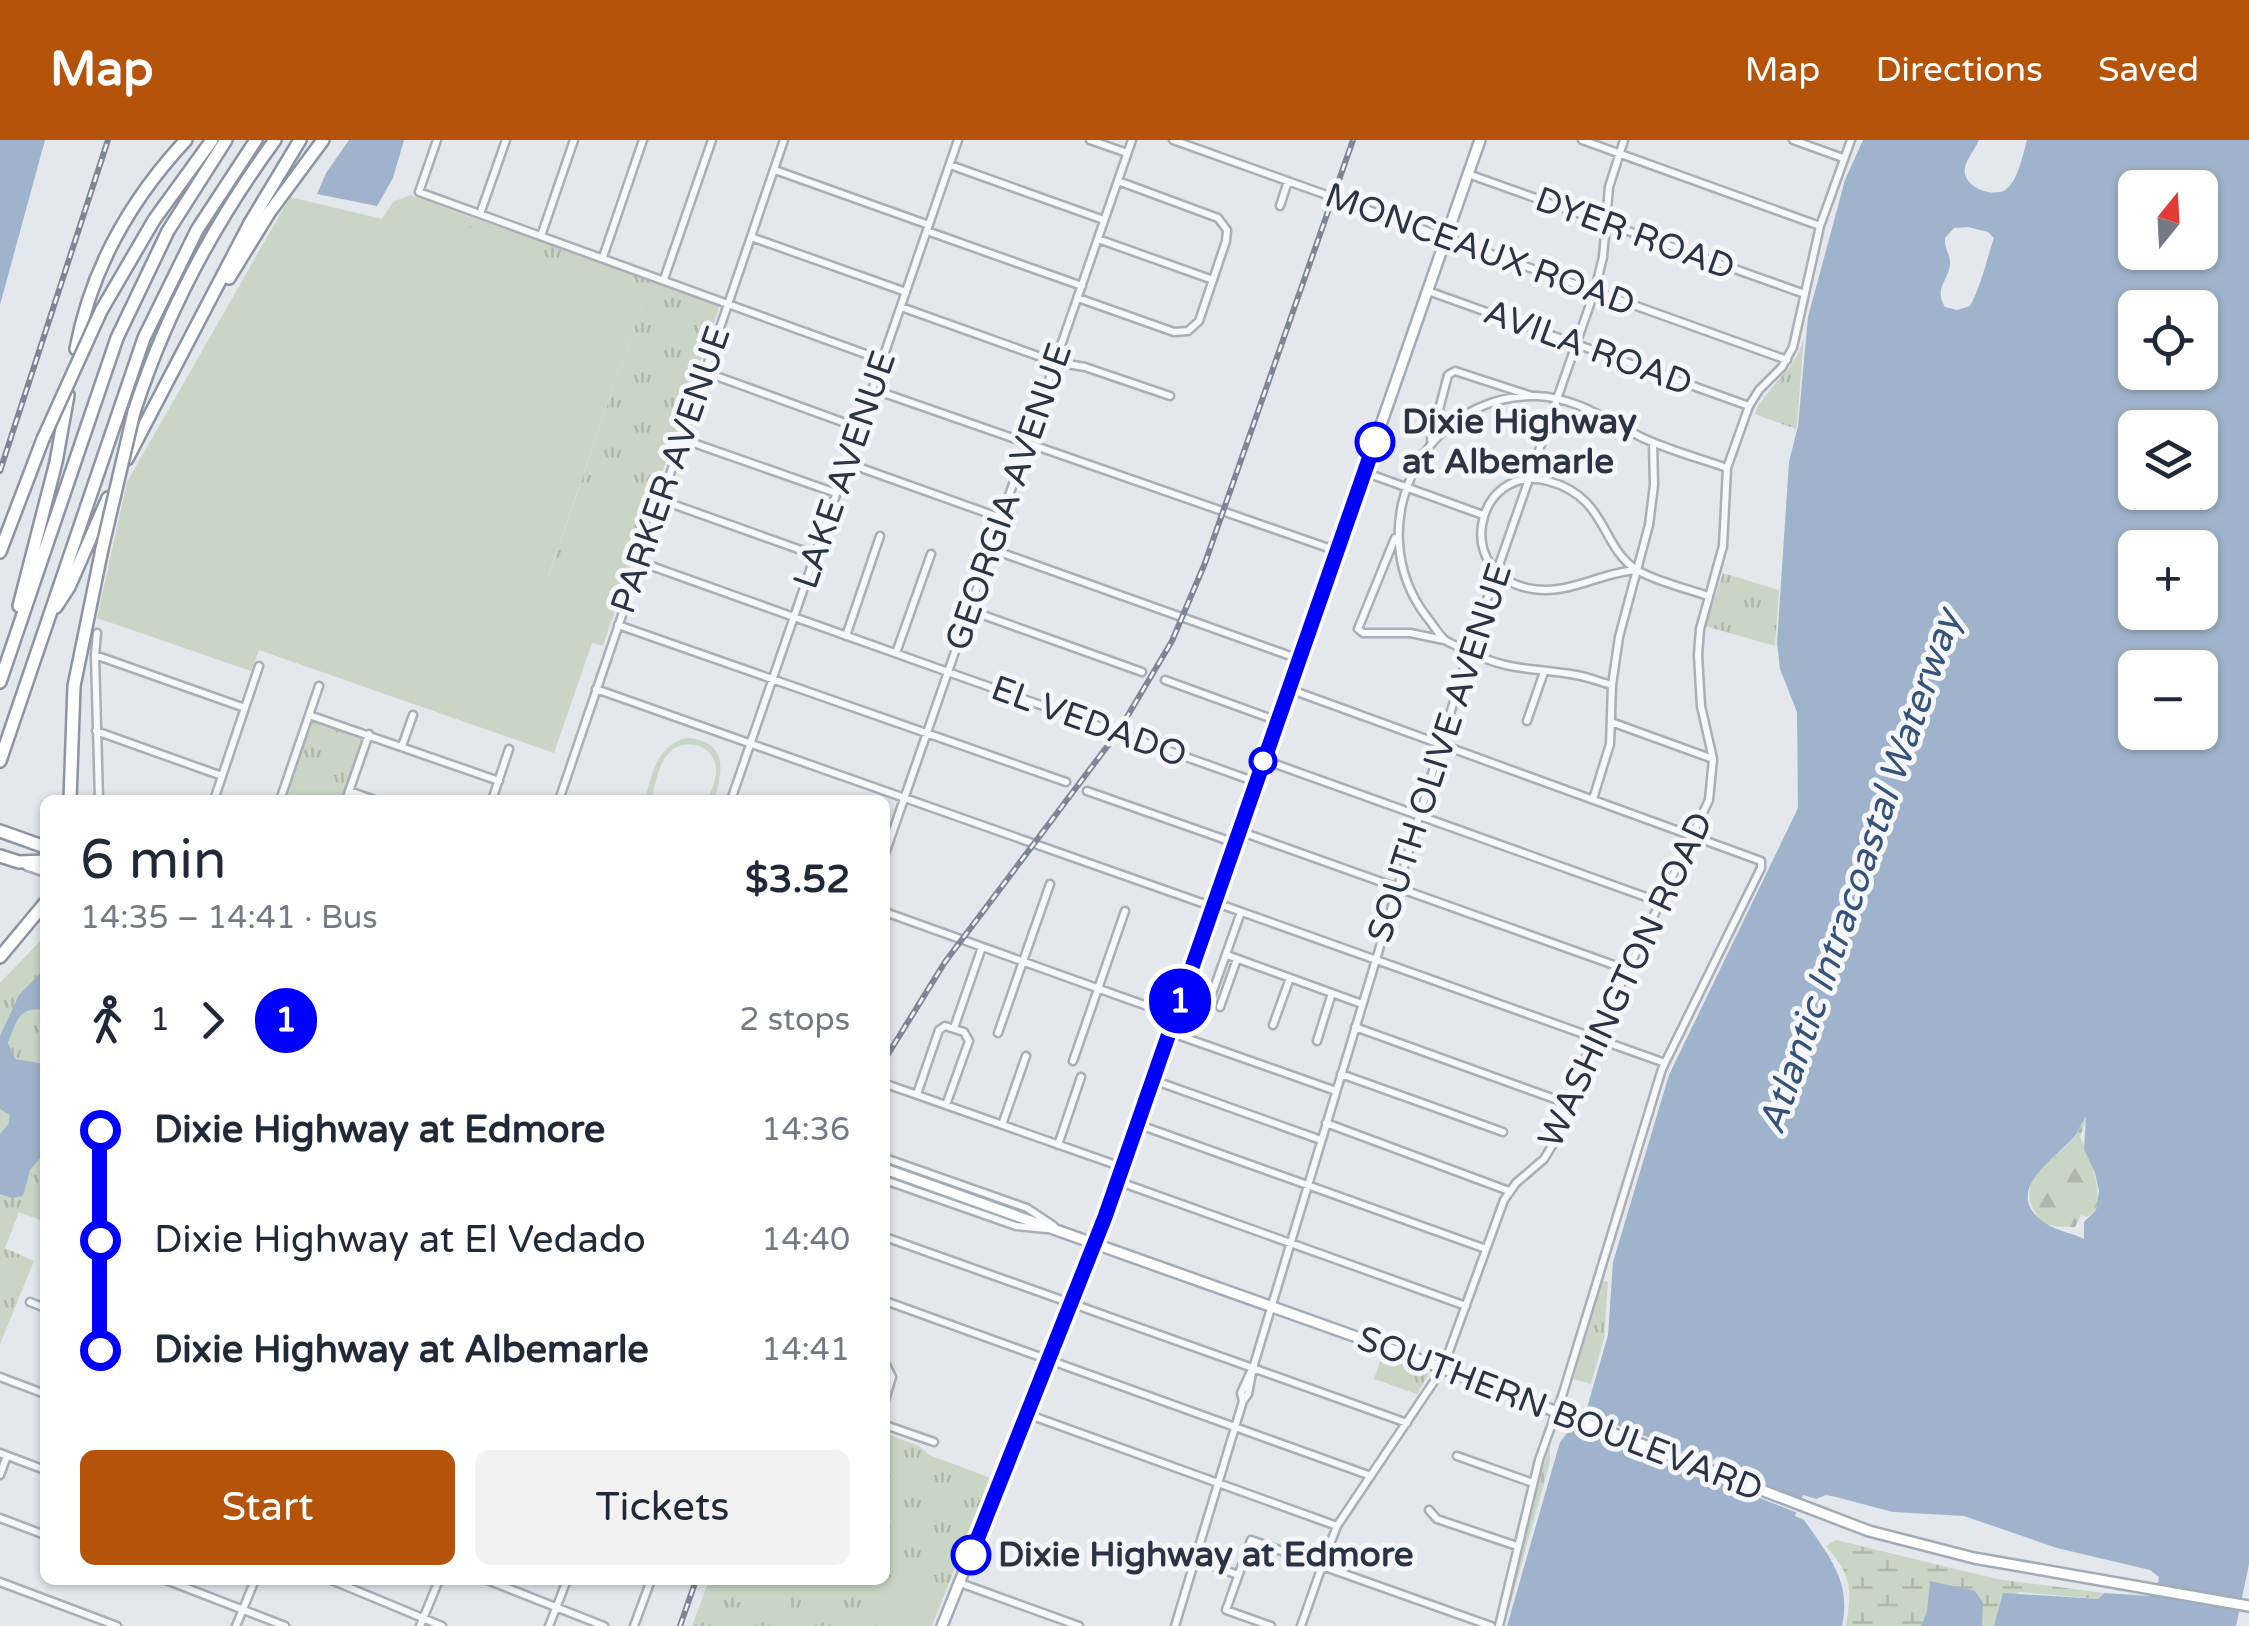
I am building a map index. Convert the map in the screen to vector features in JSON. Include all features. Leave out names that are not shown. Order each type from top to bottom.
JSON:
[{"type":"highway","points":[[76,349],[91,292],[114,239],[148,184],[186,140]]},
{"type":"highway","points":[[0,552],[44,439],[101,311],[154,220],[212,140]]},
{"type":"highway","points":[[0,682],[123,324],[168,231],[226,140]]},
{"type":"highway","points":[[0,761],[144,338],[192,239],[256,140]]},
{"type":"highway","points":[[70,795],[72,696],[134,412],[162,333],[196,262],[275,140]]},
{"type":"highway","points":[[127,459],[250,223],[300,140]]},
{"type":"highway","points":[[193,332],[269,213],[323,140]]},
{"type":"highway","points":[[12,645],[68,395]]},
{"type":"highway","points":[[50,614],[70,587],[108,498]]},
{"type":"highway","points":[[0,831],[40,845]]},
{"type":"highway","points":[[0,856],[19,862],[40,861]]},
{"type":"highway","points":[[0,956],[40,909]]},
{"type":"main road","points":[[942,1626],[1095,1243],[1480,140]]},
{"type":"main road","points":[[19,862],[40,869]]},
{"type":"main road","name":"SOUTHERN BOULEVARD","points":[[890,1170],[1443,1368],[1865,1529],[1944,1552],[2245,1605]]},
{"type":"street","points":[[437,140],[419,192],[882,360]]},
{"type":"street","points":[[480,214],[506,140]]},
{"type":"street","points":[[541,236],[574,140]]},
{"type":"street","points":[[603,258],[643,140]]},
{"type":"street","points":[[664,279],[712,140]]},
{"type":"street","name":"PARKER AVENUE","points":[[560,795],[784,140]]},
{"type":"street","name":"LAKE AVENUE","points":[[733,795],[958,140]]},
{"type":"street","points":[[1090,140],[1127,154]]},
{"type":"street","name":"GEORGIA AVENUE","points":[[890,840],[1132,140]]},
{"type":"street","name":"MONCEAUX ROAD","points":[[1173,140],[1787,360]]},
{"type":"street","points":[[1582,140],[1820,226]]},
{"type":"street","name":"SOUTH OLIVE AVENUE","points":[[1175,1626],[1242,1392],[1253,1368],[1440,743],[1595,290],[1609,187],[1624,140]]},
{"type":"street","points":[[1793,140],[1843,158]]},
{"type":"street","points":[[1787,360],[1820,226],[1851,140]]},
{"type":"street","points":[[950,164],[1104,220]]},
{"type":"street","points":[[774,170],[1082,286]]},
{"type":"street","name":"DYER ROAD","points":[[1468,174],[1802,293]]},
{"type":"street","points":[[1078,298],[1174,332],[1185,332],[1198,321],[1227,237],[1226,226],[1215,216],[1118,181]]},
{"type":"street","points":[[1280,206],[1288,181]]},
{"type":"street","points":[[751,237],[906,292]]},
{"type":"street","points":[[1098,239],[1212,280]]},
{"type":"street","name":"AVILA ROAD","points":[[1428,291],[1750,406]]},
{"type":"street","points":[[900,307],[1055,362],[1085,367],[1170,396]]},
{"type":"street","name":"WASHINGTON ROAD","points":[[1301,1626],[1337,1526],[1443,1368],[1509,1190],[1549,1152],[1566,1103],[1709,800],[1713,758],[1700,706],[1700,628],[1723,546],[1727,468],[1750,406],[1787,360]]},
{"type":"street","points":[[1612,686],[1575,674],[1498,664],[1446,640],[1410,633],[1363,633],[1358,629],[1396,536],[1406,488],[1431,440],[1448,375],[1455,371],[1599,414],[1653,442],[1727,468]]},
{"type":"street","points":[[705,372],[859,428]]},
{"type":"street","points":[[872,389],[1337,551]]},
{"type":"street","points":[[1431,440],[1480,410],[1533,396]]},
{"type":"street","points":[[682,439],[836,493]]},
{"type":"street","points":[[1593,799],[1608,756],[1619,636],[1646,546],[1652,504],[1653,442]]},
{"type":"street","points":[[847,463],[1001,518]]},
{"type":"street","points":[[1364,472],[1483,516]]},
{"type":"street","points":[[1637,570],[1544,590],[1513,583],[1496,572],[1482,548],[1483,516],[1499,492],[1530,479],[1563,486],[1602,521],[1618,551],[1637,570],[1708,596]]},
{"type":"street","points":[[661,500],[815,555]]},
{"type":"street","points":[[846,636],[880,536]]},
{"type":"street","points":[[1396,536],[1415,598],[1446,640]]},
{"type":"street","points":[[991,549],[1299,659]]},
{"type":"street","points":[[896,653],[930,554]]},
{"type":"street","name":"EL VEDADO","points":[[640,562],[1256,782]]},
{"type":"street","points":[[970,610],[1142,672]]},
{"type":"street","points":[[618,625],[1066,782]]},
{"type":"street","points":[[97,632],[94,655],[99,795]]},
{"type":"street","points":[[94,655],[245,708]]},
{"type":"street","points":[[216,795],[259,666]]},
{"type":"street","points":[[1526,721],[1544,672]]},
{"type":"street","points":[[1165,680],[1278,720]]},
{"type":"street","points":[[282,795],[319,686]]},
{"type":"street","points":[[596,689],[1665,1063]]},
{"type":"street","points":[[1271,1626],[1226,1610],[1251,1540],[1495,1626],[1533,1483],[1665,1063],[1762,861],[1289,690]]},
{"type":"street","points":[[308,716],[499,780]]},
{"type":"street","points":[[402,746],[413,716]]},
{"type":"street","points":[[1611,722],[1713,758]]},
{"type":"street","points":[[96,731],[222,776]]},
{"type":"street","points":[[348,795],[368,734]]},
{"type":"street","points":[[494,795],[509,750]]},
{"type":"street","points":[[1264,760],[1660,902]]},
{"type":"street","points":[[1088,790],[1235,843]]},
{"type":"street","points":[[349,791],[360,795]]},
{"type":"street","points":[[1239,831],[1628,970]]},
{"type":"street","points":[[998,1033],[1050,884]]},
{"type":"street","points":[[1072,1061],[1125,911]]},
{"type":"street","points":[[1208,1005],[1241,912]]},
{"type":"street","points":[[890,914],[1174,1016]]},
{"type":"street","points":[[954,1028],[982,946]]},
{"type":"street","points":[[1227,956],[1362,1004]]},
{"type":"street","points":[[1220,1007],[1237,959]]},
{"type":"street","points":[[1273,1026],[1290,978]]},
{"type":"street","points":[[1317,1042],[1332,993]]},
{"type":"street","points":[[917,1094],[939,1030],[945,1026],[954,1028],[967,1034],[968,1041],[946,1105]]},
{"type":"street","points":[[1355,1027],[1566,1103]]},
{"type":"street","points":[[1169,1032],[1336,1091]]},
{"type":"street","points":[[1002,1125],[1026,1056]]},
{"type":"street","points":[[1341,1074],[1503,1132]]},
{"type":"street","points":[[1058,1145],[1081,1076]]},
{"type":"street","points":[[1152,1080],[1321,1140]]},
{"type":"street","points":[[890,1085],[1122,1168]]},
{"type":"street","points":[[1326,1123],[1509,1190]]},
{"type":"street","points":[[1137,1124],[1486,1249]]},
{"type":"street","points":[[890,1160],[1027,1208],[1058,1230]]},
{"type":"street","points":[[890,1182],[1016,1226],[1058,1230]]},
{"type":"street","points":[[1117,1182],[1466,1306]]},
{"type":"street","points":[[890,1239],[1406,1423]]},
{"type":"street","points":[[30,1302],[40,1306]]},
{"type":"street","points":[[890,1303],[1371,1476]]},
{"type":"street","points":[[0,1377],[40,1392]]},
{"type":"street","points":[[1028,1414],[1337,1526]]},
{"type":"street","points":[[890,1427],[934,1442]]},
{"type":"street","points":[[0,1475],[3,1455],[40,1468]]},
{"type":"street","points":[[1458,1456],[1533,1483]]},
{"type":"street","points":[[1429,1510],[1437,1519],[1517,1546]]},
{"type":"street","points":[[0,1518],[40,1532]]},
{"type":"street","points":[[1195,1559],[1238,1575]]},
{"type":"street","points":[[0,1582],[117,1626]]},
{"type":"street","points":[[960,1583],[1080,1626]]},
{"type":"street","points":[[179,1585],[286,1626]]},
{"type":"street","points":[[236,1626],[253,1585]]},
{"type":"street","points":[[343,1585],[422,1622],[442,1626]]},
{"type":"street","points":[[422,1622],[436,1585]]},
{"type":"street","points":[[499,1585],[604,1626]]},
{"type":"street","points":[[549,1626],[565,1585]]},
{"type":"street","points":[[634,1626],[648,1585]]},
{"type":"green space","points":[[410,195],[473,218],[469,229],[637,289],[643,301],[548,577],[553,579],[585,487],[641,507],[609,598],[618,602],[603,646],[592,643],[554,753],[259,650],[251,671],[97,618],[127,482],[290,197],[382,219],[393,202]]},
{"type":"green space","points":[[473,218],[717,301],[719,308],[618,602],[548,578],[643,301],[469,229]]},
{"type":"green space","points":[[1804,337],[1796,429],[1755,414],[1794,360]]},
{"type":"green space","points":[[1723,573],[1779,590],[1775,646],[1705,626]]},
{"type":"green space","points":[[312,721],[363,736],[345,795],[285,795]]},
{"type":"green space","points":[[686,738],[699,740],[716,751],[720,778],[715,795],[710,795],[716,777],[714,760],[704,749],[690,744],[668,754],[652,795],[646,795],[662,754]]},
{"type":"green space","points":[[40,941],[40,1220],[19,1212],[5,1248],[34,1261],[0,1344],[0,983]]},
{"type":"green space","points":[[2088,1115],[2080,1137],[2096,1181],[2096,1210],[2087,1217],[2081,1215],[2075,1227],[2047,1224],[2035,1212],[2030,1188],[2041,1169],[2076,1135]]},
{"type":"green space","points":[[1602,1281],[1608,1282],[1604,1338],[1591,1384],[1573,1379]]},
{"type":"green space","points":[[1382,1356],[1429,1374],[1417,1394],[1374,1379]]},
{"type":"green space","points":[[890,1435],[919,1446],[929,1455],[991,1478],[932,1626],[692,1626],[707,1585],[890,1585]]},
{"type":"green space","points":[[1550,1446],[1550,1462],[1505,1623],[1536,1487]]},
{"type":"green space","points":[[1836,1540],[1997,1579],[2103,1593],[2098,1599],[2019,1592],[1994,1626],[1982,1626],[1930,1582],[1921,1626],[1846,1626],[1848,1583],[1826,1546]]},
{"type":"green space","points":[[890,1577],[932,1591],[920,1626],[878,1626],[864,1621],[876,1585],[890,1585]]},
{"type":"green space","points":[[742,1585],[795,1585],[786,1614],[779,1617],[734,1600]]},
{"type":"water","points":[[0,140],[45,140],[0,305]]},
{"type":"water","points":[[349,140],[404,140],[393,178],[377,206],[317,194]]},
{"type":"water","name":"Atlantic Intracoastal Waterway","points":[[1863,140],[1979,140],[1965,174],[1979,189],[1999,192],[2013,181],[2027,140],[2249,140],[2249,1564],[2236,1626],[1994,1626],[2003,1593],[2098,1599],[2104,1593],[2151,1596],[2156,1593],[2159,1577],[2150,1570],[2057,1548],[1964,1516],[1893,1512],[1826,1495],[1816,1499],[1803,1495],[1795,1516],[1804,1520],[1836,1569],[1844,1595],[1842,1626],[1507,1626],[1560,1442],[1570,1429],[1580,1432],[1608,1335],[1613,1262],[1669,1075],[1798,808],[1797,712],[1780,669],[1777,643],[1789,462],[1798,426],[1808,317],[1845,180]],"holes":[[[1968,227],[1988,232],[1994,238],[1970,306],[1957,310],[1945,307],[1941,295],[1950,265],[1945,238],[1954,228]],[[2086,1117],[2084,1149],[2099,1191],[2096,1210],[2084,1222],[2084,1239],[2047,1224],[2033,1212],[2028,1200],[2035,1177],[2074,1137]]]},
{"type":"water","points":[[40,973],[40,1009],[24,1013],[8,1043],[15,1059],[40,1063],[40,1158],[30,1170],[23,1196],[12,1198],[0,1194],[0,1134],[10,1115],[0,1109],[0,1036],[19,995]]},
{"type":"water","points":[[1930,1581],[1975,1591],[1983,1603],[1982,1626],[1921,1626]]},
{"type":"pier","points":[[1586,1413],[1668,1445],[1676,1441],[1678,1450],[1710,1463],[1718,1456],[1721,1467],[1803,1499],[1798,1513],[1580,1430]]},
{"type":"railway","points":[[0,471],[108,140]]},
{"type":"railway","points":[[890,1051],[945,962],[1118,732],[1172,641],[1205,563],[1353,140]]},
{"type":"railway","points":[[680,1626],[694,1585]]},
{"type":"bus line","name":"1","points":[[971,1555],[1105,1217],[1375,442]]},
{"type":"place","name":"Dixie Highway at Albemarle","points":[[1375,442]]},
{"type":"place","name":"Dixie Highway at Edmore","points":[[971,1555]]}]
